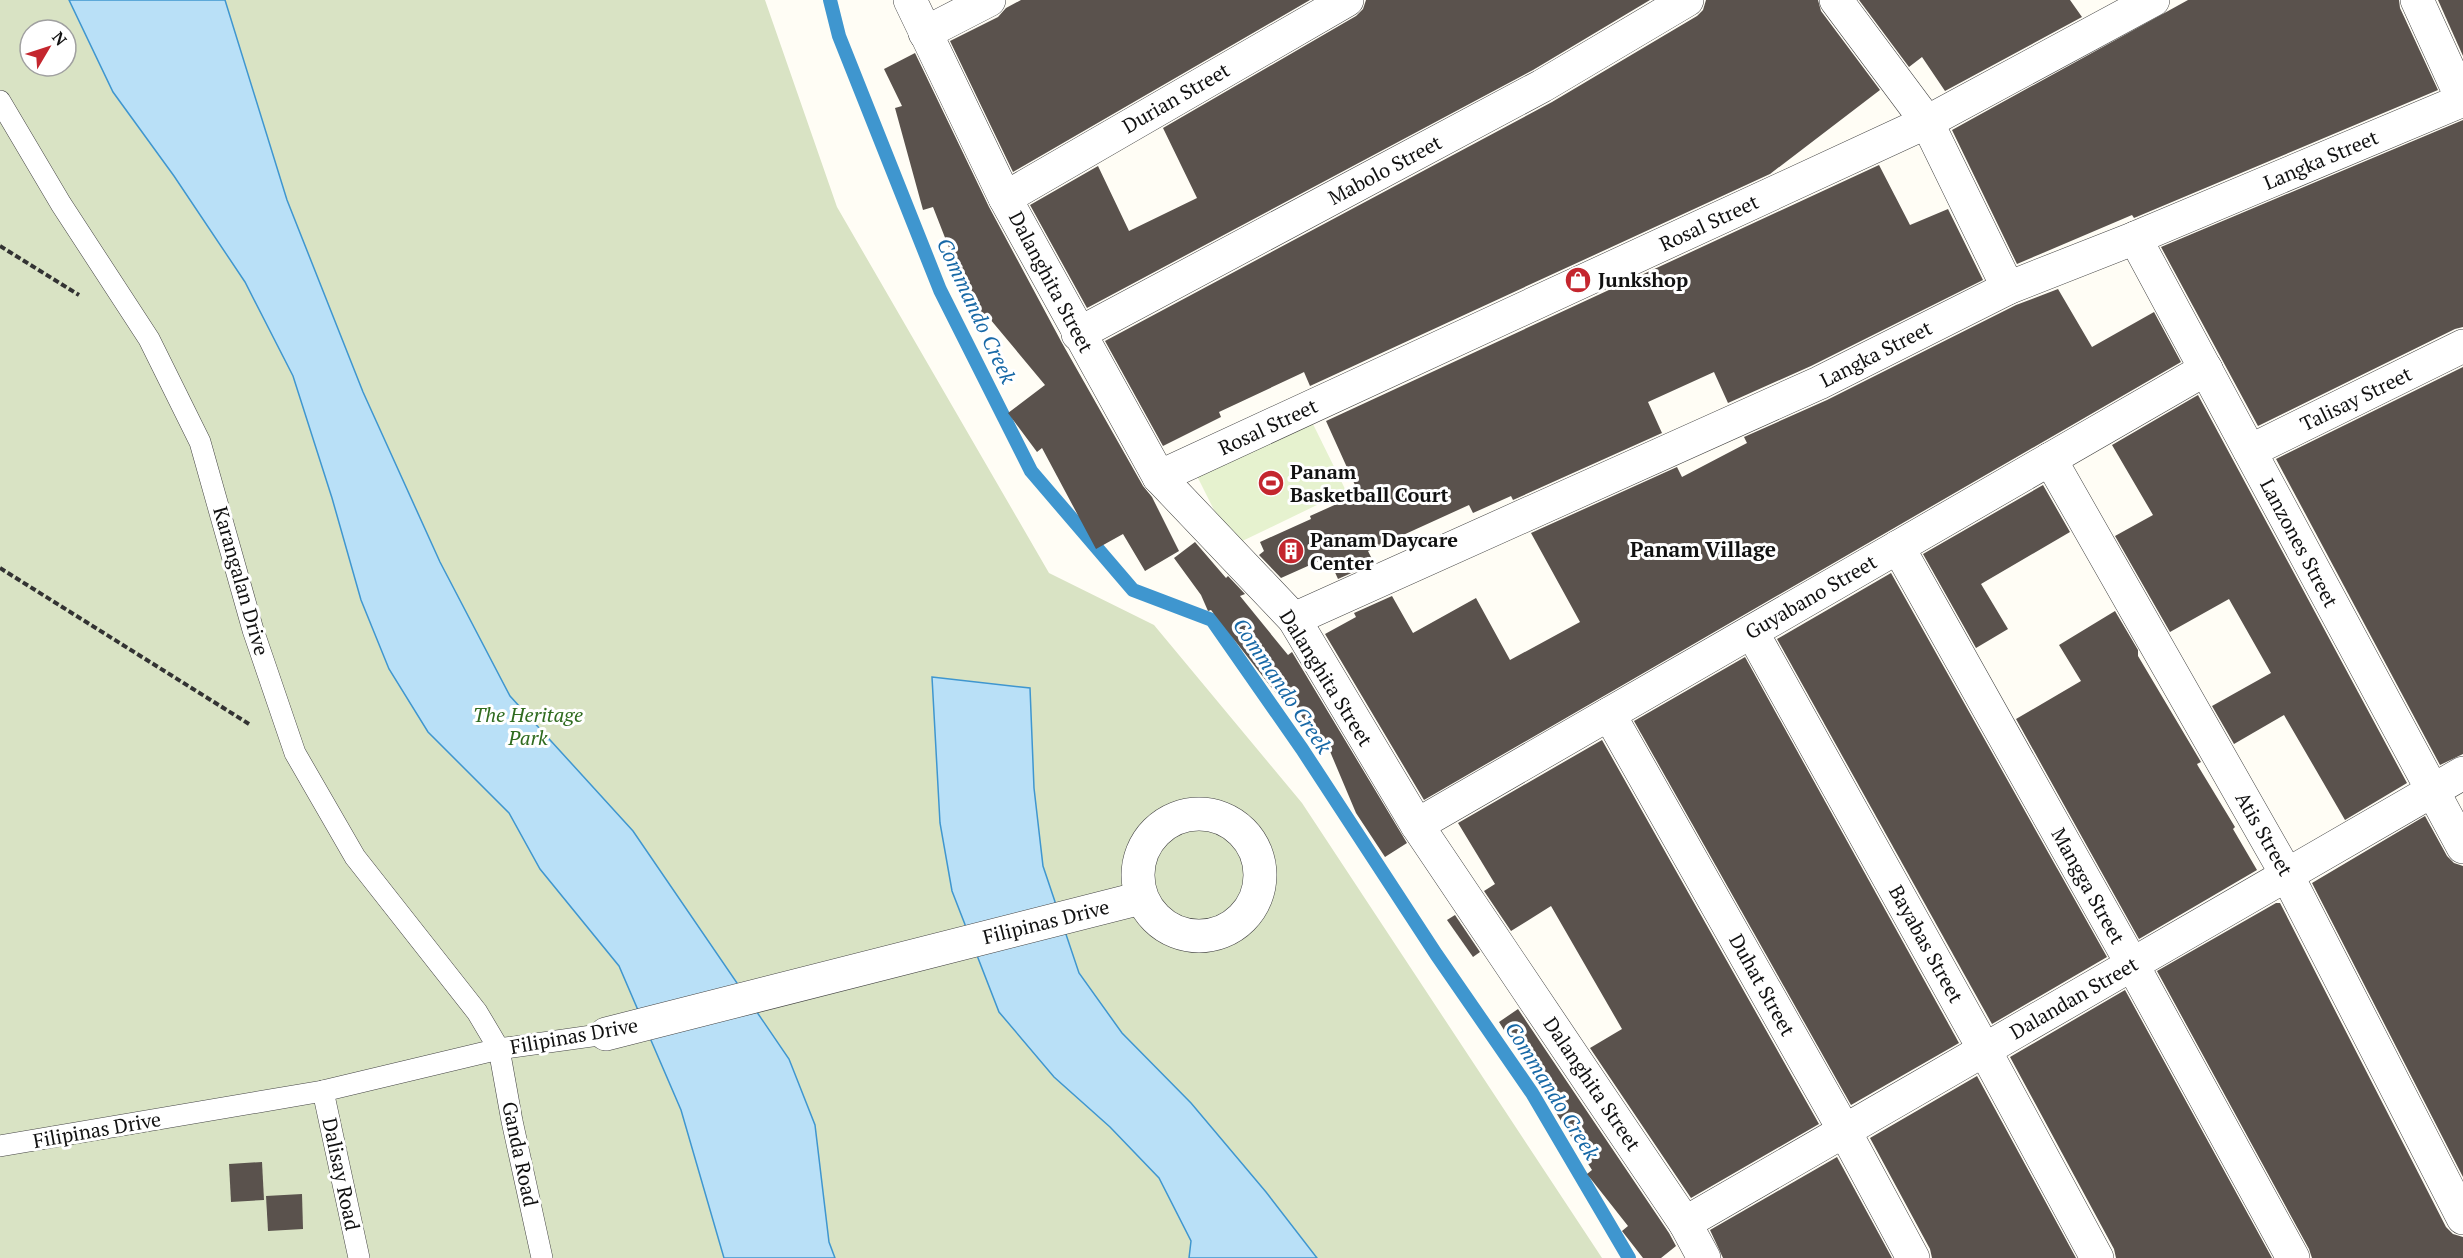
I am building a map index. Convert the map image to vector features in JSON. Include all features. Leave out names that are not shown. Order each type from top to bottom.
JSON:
[{"type":"street","name":"Dalanghita Street","points":[[910,0],[1005,198],[1078,334],[1159,477],[1294,619],[1417,825],[1685,1223],[1704,1258]]},
{"type":"street","points":[[925,33],[989,0]]},
{"type":"street","name":"Durian Street","points":[[1005,198],[1347,0]]},
{"type":"street","name":"Mabolo Street","points":[[1078,334],[1542,86],[1687,0]]},
{"type":"street","points":[[1836,0],[1927,122],[2008,288]]},
{"type":"street","name":"Rosal Street","points":[[1159,477],[1927,122],[2153,0]]},
{"type":"street","points":[[2417,0],[2463,100]]},
{"type":"street","name":"Langka Street","points":[[1294,619],[1819,383],[2008,288],[2135,238],[2463,100]]},
{"type":"street","name":"Lanzones Street","points":[[2135,238],[2463,848]]},
{"type":"street","name":"Talisay Street","points":[[2250,451],[2463,346]]},
{"type":"street","name":"Guyabano Street","points":[[1417,825],[2206,369]]},
{"type":"street","name":"Atis Street","points":[[2050,459],[2287,875],[2463,1218]]},
{"type":"street","name":"Mangga Street","points":[[1898,547],[2132,964],[2293,1258]]},
{"type":"street","name":"Bayabas Street","points":[[1752,632],[1984,1049],[2097,1258]]},
{"type":"street","name":"Duhat Street","points":[[1609,714],[1844,1130],[1913,1258]]},
{"type":"street","name":"Dalandan Street","points":[[1685,1223],[2463,773]]},
{"type":"street","name":"Filipinas Drive","points":[[606,1034],[1131,900]]},
{"type":"lane","name":"Karangalan Drive","points":[[0,101],[61,204],[148,339],[200,442],[253,630],[295,753],[355,857],[477,1012],[499,1049]]},
{"type":"lane","name":"Filipinas Drive","points":[[0,1146],[323,1091],[499,1049],[606,1034]]},
{"type":"lane","name":"Ganda Road","points":[[499,1049],[542,1258]]},
{"type":"lane","name":"Dalisay Road","points":[[323,1091],[359,1258]]},
{"type":"path","points":[[0,246],[79,296]]},
{"type":"path","points":[[0,568],[295,753]]},
{"type":"green space","name":"The Heritage Park","points":[[0,0],[765,0],[837,207],[1049,573],[1154,625],[1302,803],[1602,1258],[0,1258]]},
{"type":"green space","name":"Panam Basketball Court","points":[[1311,420],[1346,491],[1232,546],[1197,476]]},
{"type":"water","points":[[69,0],[225,0],[287,200],[363,392],[440,562],[510,696],[633,831],[789,1059],[815,1125],[829,1242],[835,1258],[724,1258],[681,1110],[619,966],[540,869],[509,813],[428,732],[389,669],[361,600],[332,498],[293,376],[245,282],[174,176],[113,92]]},
{"type":"water","points":[[932,677],[1030,688],[1034,788],[1043,866],[1079,973],[1122,1033],[1191,1103],[1266,1192],[1317,1258],[1189,1258],[1191,1241],[1159,1178],[1110,1127],[1054,1077],[999,1012],[952,891],[940,823]]},
{"type":"building","points":[[1021,0],[1310,0],[1013,172],[950,41],[998,17],[1006,8]]},
{"type":"building","points":[[1366,0],[1650,0],[1533,70],[1087,308],[1030,205],[1098,166],[1129,231],[1197,198],[1163,128],[1356,16],[1363,9]]},
{"type":"building","points":[[1706,0],[1818,0],[1821,11],[1880,90],[1770,174],[1310,386],[1304,372],[1219,412],[1221,417],[1163,446],[1105,341],[1552,102],[1697,16],[1703,10]]},
{"type":"building","points":[[1859,0],[2070,0],[2082,17],[1945,91],[1922,57],[1909,67]]},
{"type":"building","points":[[2188,0],[2399,0],[2400,8],[2438,90],[2134,218],[2132,215],[2017,264],[1952,130]]},
{"type":"building","points":[[2438,0],[2463,0],[2463,56]]},
{"type":"building","points":[[915,53],[989,207],[1062,343],[1143,486],[1152,497],[1179,551],[1145,571],[1123,534],[1096,549],[1042,448],[1037,452],[1008,413],[1045,385],[990,319],[983,324],[956,285],[962,281],[933,207],[923,210],[895,108],[902,106],[884,69]]},
{"type":"building","points":[[2463,120],[2463,327],[2258,426],[2161,247]]},
{"type":"building","points":[[1879,165],[1910,225],[1948,209],[1983,280],[1811,366],[1728,403],[1714,372],[1648,402],[1662,433],[1513,500],[1511,496],[1473,513],[1469,505],[1368,551],[1374,563],[1338,579],[1328,557],[1281,578],[1259,555],[1264,551],[1260,542],[1359,494],[1326,421]]},
{"type":"building","points":[[2058,289],[2092,347],[2154,312],[2181,362],[1424,800],[1325,634],[1356,617],[1354,613],[1392,596],[1413,633],[1476,598],[1510,660],[1580,622],[1531,533],[1677,467],[1682,477],[1747,443],[1744,437],[1827,400],[2016,305]]},
{"type":"building","points":[[2463,367],[2463,754],[2440,765],[2276,459]]},
{"type":"building","points":[[2198,395],[2407,783],[2345,820],[2284,715],[2234,744],[2212,706],[2271,673],[2229,599],[2170,632],[2115,536],[2153,515],[2112,445]]},
{"type":"building","points":[[2043,485],[2070,532],[1981,584],[2008,629],[1976,648],[1923,554]]},
{"type":"building","points":[[1195,542],[1226,578],[1228,576],[1245,594],[1240,596],[1288,655],[1292,652],[1407,843],[1385,857],[1356,813],[1329,749],[1321,753],[1290,694],[1282,701],[1211,610],[1208,611],[1201,595],[1174,558]]},
{"type":"building","points":[[1891,573],[2107,957],[1992,1024],[1777,639]]},
{"type":"building","points":[[2115,611],[2138,650],[2138,656],[2201,762],[2197,764],[2198,766],[2235,827],[2233,829],[2257,870],[2139,939],[2016,719],[2081,681],[2059,645]]},
{"type":"building","points":[[1745,657],[1959,1043],[1851,1105],[1634,721]]},
{"type":"building","points":[[1602,740],[1819,1124],[1691,1198],[1590,1048],[1622,1029],[1551,906],[1511,931],[1484,891],[1495,884],[1458,823]]},
{"type":"building","points":[[2425,816],[2447,856],[2454,863],[2463,866],[2463,1177],[2312,883]]},
{"type":"building","points":[[2276,903],[2280,903],[2446,1227],[2453,1234],[2463,1237],[2463,1258],[2312,1258],[2157,971]]},
{"type":"building","points":[[1455,915],[1480,952],[1473,957],[1447,920]]},
{"type":"building","points":[[2125,990],[2272,1258],[2116,1258],[2114,1249],[2010,1057]]},
{"type":"building","points":[[1518,1009],[1669,1233],[1676,1246],[1661,1258],[1643,1258],[1622,1231],[1628,1226],[1587,1174],[1592,1170],[1499,1022]]},
{"type":"building","points":[[1977,1076],[2076,1258],[1932,1258],[1930,1249],[1870,1138]]},
{"type":"building","points":[[1837,1157],[1892,1258],[1723,1258],[1710,1230]]},
{"type":"building","points":[[262,1162],[264,1200],[231,1202],[229,1164]]},
{"type":"building","points":[[302,1194],[303,1229],[268,1231],[266,1196]]},
{"type":"waterway","name":"Commando Creek","points":[[830,0],[839,36],[940,290],[1031,471],[1133,590],[1212,620],[1302,749],[1436,954],[1532,1093],[1629,1258]]},
{"type":"place","name":"Junkshop","points":[[1578,280]]},
{"type":"place","name":"Panam Basketball Court","points":[[1271,483]]},
{"type":"place","name":"Panam Daycare Center","points":[[1291,551]]},
{"type":"district","name":"Panam Village","points":[[1703,550]]}]
